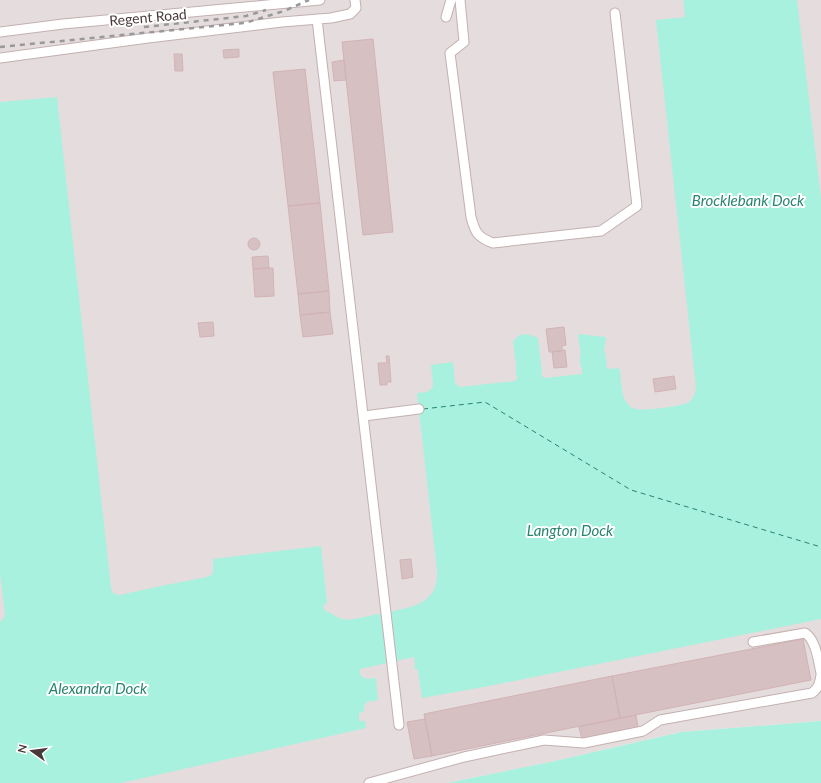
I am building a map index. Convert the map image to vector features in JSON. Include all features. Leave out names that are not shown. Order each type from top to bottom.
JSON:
[{"type":"lane","name":"Regent Road","points":[[0,32],[62,24],[290,4],[320,0]]},
{"type":"lane","points":[[0,58],[156,37],[282,22],[331,18],[350,14],[356,8],[356,0]]},
{"type":"lane","points":[[446,17],[450,0]]},
{"type":"lane","points":[[460,0],[464,42],[450,53],[471,217],[475,231],[484,240],[493,243],[601,230],[637,206],[615,13]]},
{"type":"lane","points":[[317,19],[400,725]]},
{"type":"lane","points":[[364,416],[419,410]]},
{"type":"lane","points":[[369,783],[464,757],[544,740],[584,743],[643,731],[660,720],[812,693],[816,690],[821,674],[816,650],[807,634],[799,633],[753,642]]},
{"type":"shaded area","points":[[0,0],[821,0],[821,721],[680,732],[555,761],[447,783],[0,783]]},
{"type":"water","points":[[683,0],[797,0],[821,198],[821,619],[489,686],[422,698],[418,670],[414,668],[414,657],[360,669],[360,674],[363,677],[369,679],[376,678],[378,700],[367,702],[364,706],[364,712],[359,713],[359,721],[365,721],[366,728],[121,783],[0,783],[0,622],[5,615],[0,573],[0,102],[57,97],[112,591],[115,594],[120,595],[207,577],[213,572],[213,559],[321,546],[327,603],[323,606],[325,611],[346,620],[415,605],[423,602],[434,590],[437,571],[417,393],[427,392],[432,388],[431,365],[453,362],[455,383],[460,387],[515,381],[518,377],[516,376],[513,342],[519,336],[524,334],[538,338],[541,374],[543,377],[582,374],[578,334],[606,337],[604,352],[607,365],[606,367],[609,369],[617,368],[620,370],[625,400],[631,407],[636,409],[656,409],[686,404],[695,394],[696,388],[656,20],[685,17]]},
{"type":"water","points":[[821,721],[821,783],[447,783],[555,761],[681,732]]},
{"type":"building","points":[[373,39],[393,232],[363,235],[342,42]]},
{"type":"building","points":[[239,49],[239,57],[224,58],[223,50]]},
{"type":"building","points":[[174,54],[182,54],[183,71],[175,71]]},
{"type":"building","points":[[344,60],[346,80],[334,81],[332,62]]},
{"type":"building","points":[[305,69],[320,203],[288,206],[273,72]]},
{"type":"building","points":[[320,203],[329,291],[298,294],[288,206]]},
{"type":"building","points":[[252,238],[256,238],[260,244],[256,250],[252,250],[248,246],[248,242]]},
{"type":"building","points":[[268,256],[269,268],[253,269],[252,257]]},
{"type":"building","points":[[273,268],[274,296],[255,297],[253,269]]},
{"type":"building","points":[[329,291],[330,312],[300,315],[298,294]]},
{"type":"building","points":[[330,312],[333,334],[303,337],[300,315]]},
{"type":"building","points":[[213,322],[214,336],[200,337],[198,323]]},
{"type":"building","points":[[564,327],[566,345],[562,346],[562,351],[549,352],[546,329]]},
{"type":"building","points":[[565,350],[567,367],[554,368],[552,352]]},
{"type":"building","points":[[386,356],[389,356],[391,382],[387,382],[387,385],[380,385],[378,363],[387,363]]},
{"type":"building","points":[[674,376],[676,389],[655,392],[653,379]]},
{"type":"building","points":[[411,559],[413,577],[402,579],[400,560]]},
{"type":"building","points":[[803,639],[811,680],[620,718],[612,676]]},
{"type":"building","points":[[612,676],[620,718],[432,756],[424,714]]},
{"type":"building","points":[[636,715],[638,728],[582,739],[579,727]]},
{"type":"building","points":[[425,719],[432,756],[414,759],[407,722]]},
{"type":"ferry route","points":[[423,409],[485,402],[631,490],[821,547]]},
{"type":"railway","points":[[0,47],[245,23],[284,11],[309,0]]},
{"type":"railway","points":[[144,27],[246,16],[266,10]]},
{"type":"water label","name":"Brocklebank Dock","points":[[748,200]]},
{"type":"water label","name":"Langton Dock","points":[[570,530]]},
{"type":"water label","name":"Alexandra Dock","points":[[98,688]]}]
